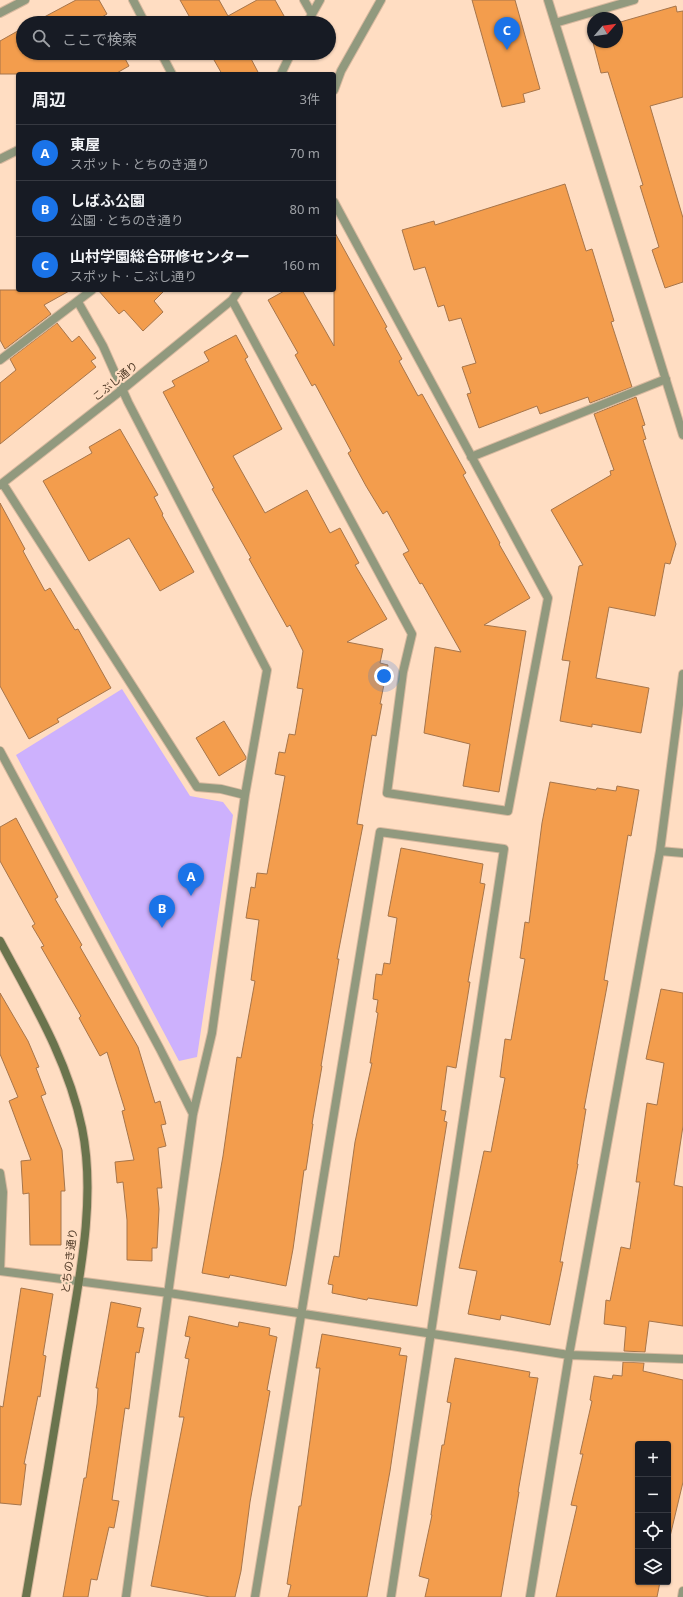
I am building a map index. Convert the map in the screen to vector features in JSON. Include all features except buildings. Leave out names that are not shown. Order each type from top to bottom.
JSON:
[{"type":"street","points":[[0,13],[25,0]]},
{"type":"street","points":[[133,0],[141,16]]},
{"type":"street","points":[[304,0],[312,14]]},
{"type":"street","points":[[312,14],[320,0]]},
{"type":"street","points":[[336,85],[341,71],[382,0]]},
{"type":"street","points":[[548,0],[683,435]]},
{"type":"street","points":[[555,23],[634,0]]},
{"type":"street","points":[[165,60],[171,72]]},
{"type":"street","points":[[281,72],[287,60]]},
{"type":"street","points":[[0,159],[16,151]]},
{"type":"street","points":[[232,300],[412,634],[402,672],[388,792],[508,811],[548,598],[336,206]]},
{"type":"street","points":[[0,360],[90,292]]},
{"type":"street","name":"こぶし通り","points":[[1,484],[123,389],[232,300],[238,292]]},
{"type":"street","points":[[78,302],[102,346],[267,670],[245,796],[212,1033],[193,1114],[126,1597]]},
{"type":"street","points":[[472,457],[666,379]]},
{"type":"street","points":[[1,484],[197,787],[221,790],[245,796]]},
{"type":"street","points":[[530,1597],[569,1355],[660,851],[683,674]]},
{"type":"street","points":[[0,751],[193,1114]]},
{"type":"street","points":[[254,1597],[380,832],[504,850],[391,1597]]},
{"type":"street","points":[[660,851],[683,853]]},
{"type":"street","name":"とちのき通り","points":[[0,941],[48,1030],[68,1079],[82,1128],[86,1163],[87,1208],[79,1281],[26,1597]]},
{"type":"street","points":[[0,1173],[3,1192],[0,1271],[169,1293],[569,1355],[683,1359]]},
{"type":"street","points":[[682,1597],[683,1591]]},
{"type":"shaded area","points":[[122,689],[190,796],[223,802],[233,815],[197,1057],[179,1061],[16,755]]},
{"type":"place","name":"山村学園総合研修センター","points":[[507,50]]},
{"type":"place","name":"東屋","points":[[191,896]]},
{"type":"place","name":"しばふ公園","points":[[162,928]]}]
